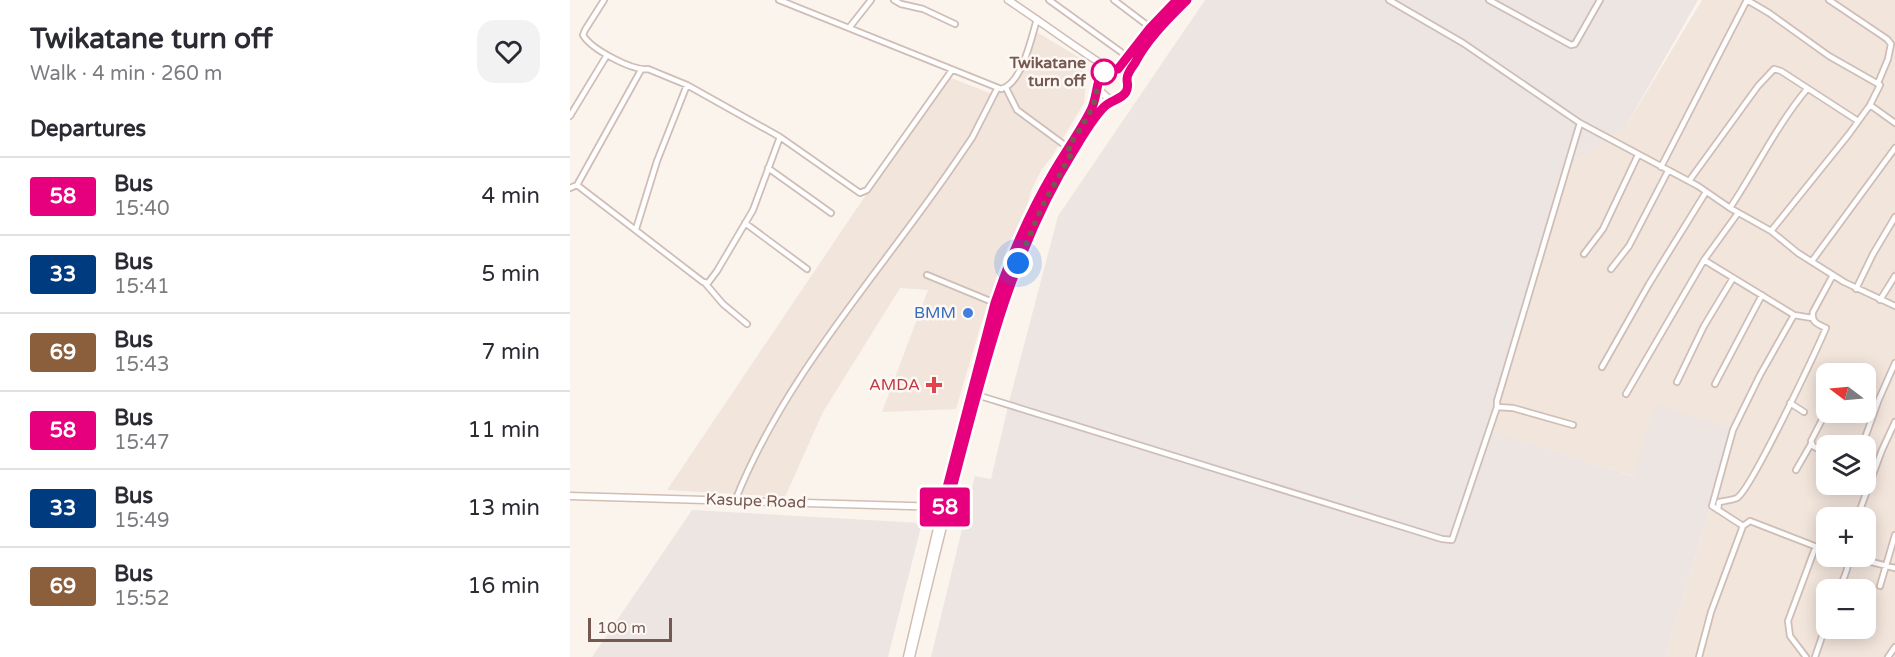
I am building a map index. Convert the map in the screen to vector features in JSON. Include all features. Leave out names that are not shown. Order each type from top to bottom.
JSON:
[{"type":"main road","points":[[1008,0],[1093,58],[1127,78]]},
{"type":"main road","points":[[907,657],[995,303],[1006,270],[1028,220],[1070,150],[1103,107],[1112,99],[1126,93],[1127,78],[1141,52],[1187,0]]},
{"type":"main road","points":[[1101,75],[1114,69],[1128,57],[1174,1]]},
{"type":"main road","points":[[911,657],[945,507],[1002,306],[1043,205],[1090,111],[1101,75],[1093,58]]},
{"type":"main road","points":[[1098,89],[1104,96],[1112,99]]},
{"type":"main road","name":"Kasupe Road","points":[[570,496],[945,507]]},
{"type":"street","points":[[604,0],[583,35],[585,39],[607,55],[641,70],[648,69],[687,85],[780,137],[862,193],[867,190],[951,70]]},
{"type":"street","points":[[779,0],[997,89],[1006,88],[1015,78],[1037,20]]},
{"type":"street","points":[[849,28],[871,0]]},
{"type":"street","points":[[894,0],[901,4],[918,7],[954,24]]},
{"type":"street","points":[[1049,0],[1128,57]]},
{"type":"street","points":[[1114,0],[1150,28]]},
{"type":"street","points":[[1389,0],[1463,43],[1580,123],[1689,181],[1770,231],[1856,289],[1895,306]]},
{"type":"street","points":[[1489,0],[1571,45],[1575,44],[1600,0]]},
{"type":"street","points":[[1661,167],[1747,0],[1829,56],[1878,83]]},
{"type":"street","points":[[1770,231],[1870,105],[1880,87],[1878,83],[1888,59],[1891,44],[1887,39],[1829,0]]},
{"type":"street","points":[[570,116],[607,55]]},
{"type":"street","points":[[1689,181],[1771,71],[1777,69],[1781,71],[1858,121]]},
{"type":"street","points":[[570,188],[577,185],[641,70]]},
{"type":"street","points":[[636,229],[657,161],[687,85]]},
{"type":"street","points":[[1006,88],[1017,110],[1070,150]]},
{"type":"street","points":[[1730,208],[1756,169],[1791,108],[1807,88]]},
{"type":"street","points":[[735,501],[750,464],[772,421],[824,344],[959,157],[997,89]]},
{"type":"street","points":[[1870,105],[1895,123]]},
{"type":"street","points":[[977,395],[1452,540],[1497,407],[1580,123]]},
{"type":"street","points":[[705,283],[712,278],[753,210],[780,137]]},
{"type":"street","points":[[1812,261],[1895,148]]},
{"type":"street","points":[[1584,254],[1602,229],[1638,155]]},
{"type":"street","points":[[768,168],[831,213]]},
{"type":"street","points":[[1611,268],[1629,246],[1668,171]]},
{"type":"street","points":[[577,185],[705,283],[723,304],[747,324]]},
{"type":"street","points":[[1602,367],[1648,284],[1706,192]]},
{"type":"street","points":[[1626,394],[1704,260],[1738,213]]},
{"type":"street","points":[[1856,289],[1895,217]]},
{"type":"street","points":[[745,223],[807,269]]},
{"type":"street","points":[[1704,260],[1794,315],[1812,318]]},
{"type":"street","points":[[927,275],[995,303]]},
{"type":"street","points":[[1718,510],[1719,502],[1737,498],[1745,488],[1772,442],[1808,369],[1826,328],[1815,323],[1812,318],[1813,312],[1833,275]]},
{"type":"street","points":[[1880,300],[1895,276]]},
{"type":"street","points":[[1677,382],[1704,327],[1733,278]]},
{"type":"street","points":[[1715,384],[1762,295]]},
{"type":"street","points":[[1743,526],[1712,506],[1733,430],[1760,375],[1794,315]]},
{"type":"street","points":[[1866,435],[1895,363]]},
{"type":"street","points":[[1790,403],[1804,412]]},
{"type":"street","points":[[1497,407],[1513,408],[1573,425]]},
{"type":"street","points":[[1861,507],[1895,422]]},
{"type":"street","points":[[1796,470],[1820,423]]},
{"type":"street","points":[[1811,444],[1816,447]]},
{"type":"street","points":[[1699,657],[1711,612],[1743,526],[1750,521],[1816,547]]},
{"type":"street","points":[[1880,586],[1895,535]]},
{"type":"street","points":[[1806,657],[1790,636],[1788,621],[1806,567],[1816,549]]},
{"type":"street","points":[[1876,562],[1895,568]]},
{"type":"street","points":[[1815,657],[1821,639]]},
{"type":"street","points":[[1888,657],[1895,647]]},
{"type":"shaded area","points":[[1205,0],[1698,0],[1625,128],[1566,167],[1486,430],[1633,476],[1655,404],[1734,430],[1665,657],[931,657],[975,476],[991,479],[1058,216]]},
{"type":"shaded area","points":[[1702,0],[1895,0],[1895,657],[1665,657],[1734,431],[1634,476],[1486,431],[1566,167],[1625,128]]},
{"type":"shaded area","points":[[1032,29],[1083,60],[1086,80],[1084,103],[1042,169],[1031,191],[1028,203],[1007,249],[982,321],[956,409],[882,412],[928,290],[900,288],[823,412],[785,497],[667,490],[946,76],[995,95],[1011,83]]},
{"type":"shaded area","points":[[692,510],[922,523],[888,657],[592,657]]},
{"type":"bus line","name":"58","points":[[1177,0],[1150,28],[1118,69],[1103,72],[1098,79],[1098,89],[1093,106],[1052,174],[1028,220],[1006,270],[995,303],[942,507],[947,507],[1002,306],[1043,205],[1073,151],[1103,107],[1112,99],[1117,99],[1126,93],[1127,78],[1136,59],[1187,0]]},
{"type":"place","name":"Twikatane turn off","points":[[1104,72]]},
{"type":"place","name":"BMM","points":[[968,313]]},
{"type":"place","name":"AMDA","points":[[934,385]]},
{"type":"route","points":[[1018,263],[1043,205],[1073,151],[1068,148],[1093,106],[1098,89],[1098,79],[1104,72]]}]
